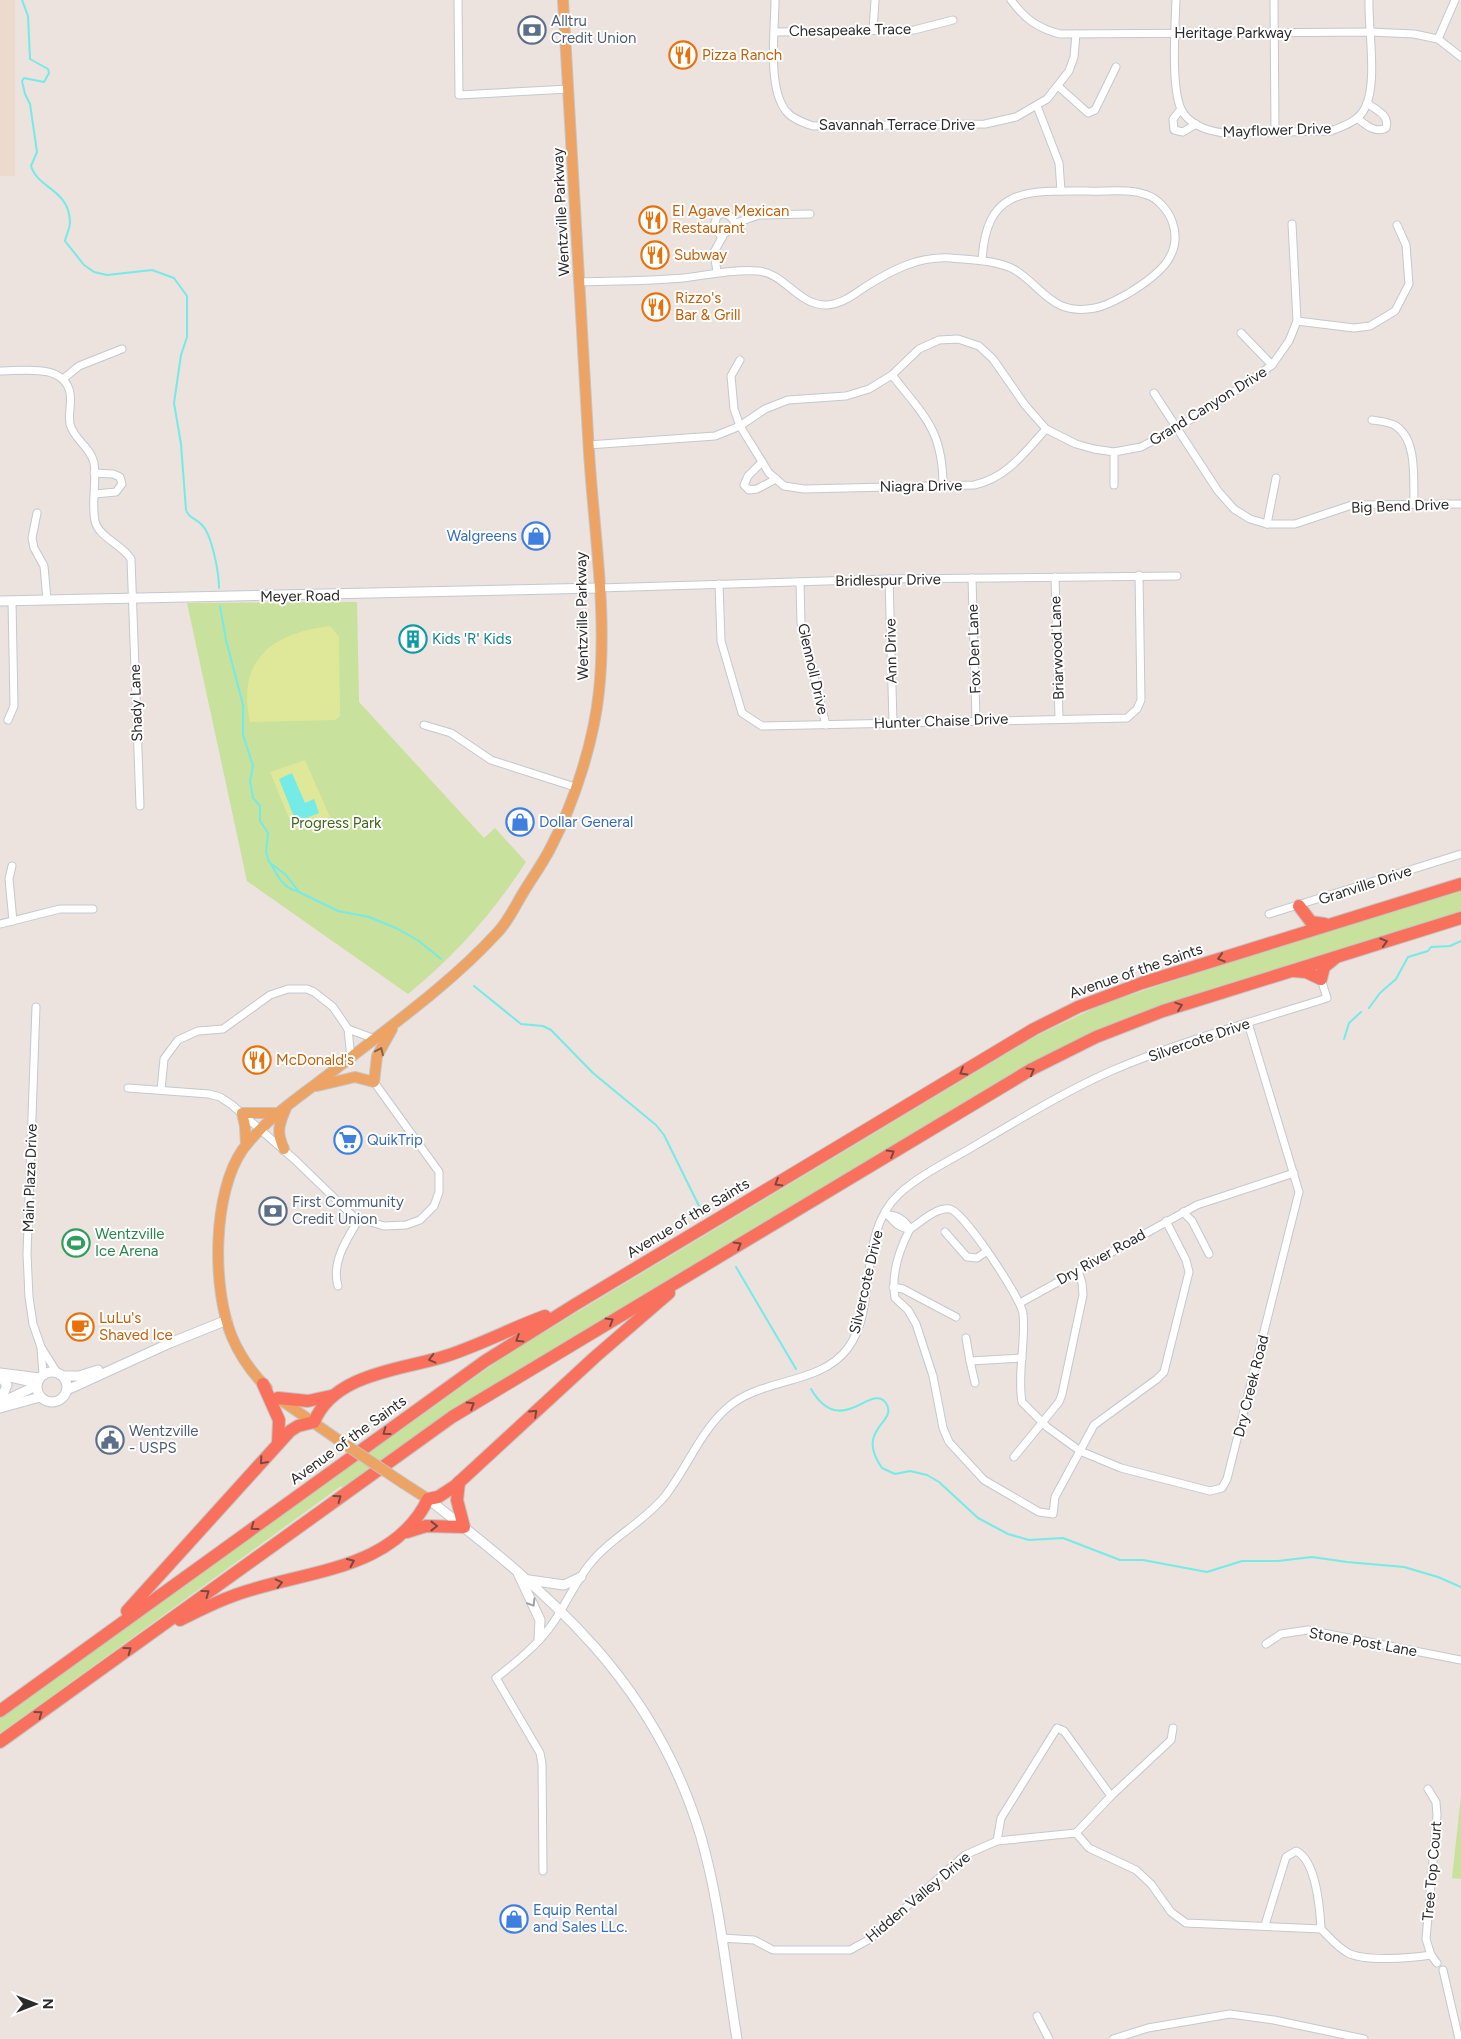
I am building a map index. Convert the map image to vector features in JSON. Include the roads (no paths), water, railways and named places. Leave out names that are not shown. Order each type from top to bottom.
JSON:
[{"type":"highway","name":"Avenue of the Saints","points":[[0,1711],[463,1376],[576,1304],[1034,1029],[1109,995],[1329,924],[1461,884]]},
{"type":"highway","points":[[1299,906],[1311,922],[1329,924]]},
{"type":"highway","points":[[1283,939],[1297,924],[1299,906]]},
{"type":"highway","points":[[0,1742],[452,1417],[1001,1087],[1064,1053],[1121,1027],[1163,1011],[1461,918]]},
{"type":"highway","points":[[1290,971],[1306,972],[1321,979],[1324,968],[1338,956]]},
{"type":"highway","points":[[152,1632],[254,1589],[343,1566],[391,1543],[404,1533],[420,1514],[428,1499],[446,1492],[459,1482],[621,1333],[696,1270]]},
{"type":"highway","points":[[100,1639],[160,1577],[278,1444],[298,1426],[314,1422],[319,1409],[334,1396],[378,1374],[446,1356],[576,1304]]},
{"type":"highway","points":[[263,1384],[279,1420],[278,1444]]},
{"type":"highway","points":[[278,1398],[308,1401],[334,1396]]},
{"type":"highway","points":[[404,1533],[426,1526],[464,1527],[457,1500],[459,1482]]},
{"type":"main road","name":"Wentzville Parkway","points":[[428,1499],[278,1398],[263,1384],[244,1358],[232,1337],[227,1320],[221,1285],[219,1219],[229,1176],[246,1145],[261,1129],[437,991],[500,930],[551,847],[576,787],[591,733],[599,692],[599,588],[588,445],[581,282],[563,0]]},
{"type":"main road","name":"Meyer Road","points":[[0,601],[599,588]]},
{"type":"main road","points":[[314,1087],[355,1077],[374,1082],[377,1056],[395,1024]]},
{"type":"main road","points":[[246,1145],[246,1126],[242,1113],[283,1110],[278,1127],[279,1138],[284,1149]]},
{"type":"main road","points":[[0,1408],[40,1396],[52,1402],[59,1401],[67,1390],[227,1320]]},
{"type":"main road","points":[[0,1402],[39,1380],[59,1374],[89,1374],[148,1353]]},
{"type":"main road","points":[[59,1374],[67,1382],[67,1390]]},
{"type":"main road","points":[[0,1375],[7,1385],[0,1402]]},
{"type":"main road","points":[[39,1380],[40,1396]]},
{"type":"main road","points":[[428,1499],[516,1568],[560,1610],[613,1667],[641,1705],[664,1744],[686,1795],[701,1838],[721,1938],[737,2039]]},
{"type":"main road","points":[[516,1568],[540,1620],[539,1639]]},
{"type":"main road","points":[[529,1580],[564,1585],[581,1577]]},
{"type":"street","points":[[458,0],[459,95],[568,89]]},
{"type":"street","name":"Savannah Terrace Drive","points":[[775,0],[776,86],[780,100],[786,111],[794,118],[813,126],[985,124],[1016,117],[1037,106],[1058,86],[1069,71],[1074,57],[1076,34]]},
{"type":"street","points":[[872,30],[875,0]]},
{"type":"street","name":"Heritage Parkway","points":[[1011,0],[1027,20],[1042,30],[1060,34],[1370,32],[1414,34],[1438,39],[1461,57]]},
{"type":"street","name":"Mayflower Drive","points":[[1176,0],[1176,90],[1182,109],[1196,124],[1210,131],[1224,133],[1331,131],[1347,126],[1356,118],[1367,103],[1371,82],[1369,0]]},
{"type":"street","points":[[1274,0],[1275,132]]},
{"type":"street","points":[[1438,39],[1455,0]]},
{"type":"street","name":"Chesapeake Trace","points":[[775,32],[914,30],[953,20]]},
{"type":"street","points":[[1058,86],[1088,113],[1095,110],[1116,66]]},
{"type":"street","points":[[1356,118],[1374,129],[1382,130],[1386,128],[1388,122],[1386,116],[1367,103]]},
{"type":"street","points":[[1037,106],[1059,164],[1060,191]]},
{"type":"street","points":[[1182,109],[1173,119],[1174,130],[1183,132],[1196,124]]},
{"type":"street","points":[[581,282],[683,278],[717,272],[760,271],[776,277],[806,300],[817,305],[829,305],[841,302],[889,271],[916,261],[948,258],[1001,264],[1015,270],[1051,302],[1076,310],[1098,308],[1113,302],[1156,276],[1167,265],[1176,235],[1172,219],[1160,203],[1148,195],[1130,192],[1040,190],[1022,194],[1007,201],[993,214],[987,226],[982,261]]},
{"type":"street","points":[[722,238],[714,226],[717,216],[724,214],[732,217],[736,224]]},
{"type":"street","points":[[717,272],[714,252],[722,238],[736,224],[759,215],[810,214]]},
{"type":"street","name":"Grand Canyon Drive","points":[[588,445],[715,436],[740,426],[764,409],[788,400],[846,396],[869,389],[892,375],[919,349],[939,340],[958,339],[979,346],[993,358],[1025,405],[1046,429],[1076,444],[1114,452],[1141,447],[1178,428],[1272,365],[1289,341],[1296,321],[1292,224]]},
{"type":"street","points":[[1296,321],[1354,328],[1370,326],[1395,311],[1409,284],[1406,245],[1397,225]]},
{"type":"street","points":[[1241,333],[1272,365]]},
{"type":"street","points":[[0,371],[40,371],[53,373],[63,379],[79,366],[122,349]]},
{"type":"street","name":"Niagra Drive","points":[[740,360],[731,376],[734,409],[740,426],[762,462],[784,486],[804,489],[974,485],[988,482],[1006,473],[1046,429]]},
{"type":"street","points":[[892,375],[929,422],[938,440],[943,460],[943,486]]},
{"type":"street","name":"Shady Lane","points":[[63,379],[70,392],[70,424],[76,437],[88,448],[94,463],[96,522],[103,535],[126,551],[131,559],[140,806]]},
{"type":"street","name":"Big Bend Drive","points":[[1154,393],[1218,490],[1234,509],[1250,519],[1267,524],[1286,525],[1304,522],[1352,505],[1461,504]]},
{"type":"street","points":[[1372,420],[1395,425],[1406,437],[1412,456],[1414,504]]},
{"type":"street","points":[[1114,452],[1114,484]]},
{"type":"street","points":[[762,462],[748,476],[744,485],[749,490],[757,489],[776,479]]},
{"type":"street","points":[[94,473],[113,474],[120,477],[122,484],[116,492],[95,494]]},
{"type":"street","points":[[1267,524],[1276,478]]},
{"type":"street","points":[[37,513],[32,538],[34,548],[45,572],[47,600]]},
{"type":"street","name":"Hunter Chaise Drive","points":[[720,584],[721,640],[742,713],[762,726],[826,725],[1059,718],[1127,718],[1137,709],[1141,700],[1139,576]]},
{"type":"street","name":"Bridlespur Drive","points":[[599,588],[972,578],[1178,576]]},
{"type":"street","name":"Briarwood Lane","points":[[1055,577],[1059,718]]},
{"type":"street","name":"Fox Den Lane","points":[[972,578],[976,720]]},
{"type":"street","name":"Ann Drive","points":[[889,580],[893,723]]},
{"type":"street","name":"Glennoll Drive","points":[[800,582],[801,623],[826,725]]},
{"type":"street","points":[[8,720],[14,706],[12,601]]},
{"type":"street","points":[[424,724],[451,734],[490,760],[576,787]]},
{"type":"street","name":"Granville Drive","points":[[1269,914],[1461,854]]},
{"type":"street","points":[[12,866],[9,880],[13,921]]},
{"type":"street","points":[[0,924],[60,908],[93,909]]},
{"type":"street","name":"Silvercote Drive","points":[[542,1871],[542,1764],[540,1753],[496,1678],[516,1662],[553,1623],[581,1577],[602,1550],[663,1498],[710,1426],[729,1406],[761,1389],[818,1371],[840,1357],[856,1334],[876,1230],[898,1195],[910,1184],[1078,1087],[1149,1056],[1327,998],[1321,979]]},
{"type":"street","points":[[160,1090],[164,1059],[178,1040],[198,1031],[223,1029],[279,991],[297,988],[314,992],[327,1001],[348,1029],[351,1058]]},
{"type":"street","name":"Main Plaza Drive","points":[[36,1007],[27,1254],[32,1317],[41,1348],[59,1374]]},
{"type":"street","name":"Dry Creek Road","points":[[910,1229],[936,1211],[951,1209],[957,1212],[987,1251],[1020,1303],[1024,1316],[1022,1402],[1041,1422],[1080,1451],[1121,1468],[1210,1491],[1222,1488],[1226,1484],[1299,1192],[1248,1023]]},
{"type":"street","points":[[348,1029],[375,1039]]},
{"type":"street","points":[[128,1088],[209,1094],[220,1097],[284,1149],[354,1217],[392,1227],[413,1223],[428,1214],[434,1206],[439,1192],[439,1172],[374,1082]]},
{"type":"street","name":"Dry River Road","points":[[1020,1303],[1183,1212],[1209,1200],[1294,1173]]},
{"type":"street","points":[[1183,1212],[1192,1221],[1209,1254]]},
{"type":"street","points":[[886,1214],[903,1228],[910,1229],[902,1244],[893,1287],[894,1298],[908,1310],[916,1324],[933,1376],[945,1435],[984,1480],[1039,1512],[1053,1514],[1056,1496],[1094,1425],[1164,1372],[1189,1272],[1186,1260],[1166,1221]]},
{"type":"street","points":[[338,1286],[336,1278],[337,1263],[347,1239],[359,1219]]},
{"type":"street","points":[[944,1232],[967,1257],[977,1258],[987,1251]]},
{"type":"street","points":[[1014,1457],[1059,1402],[1062,1394],[1083,1295],[1078,1270]]},
{"type":"street","points":[[893,1287],[903,1289],[956,1317]]},
{"type":"street","points":[[966,1338],[974,1383]]},
{"type":"street","name":"Main Plaza Drive","points":[[39,1380],[41,1348]]},
{"type":"street","points":[[970,1361],[1022,1358]]},
{"type":"street","points":[[0,1375],[39,1380]]},
{"type":"street","name":"Stone Post Lane","points":[[1266,1644],[1281,1634],[1308,1630],[1461,1660]]},
{"type":"street","points":[[996,1841],[1001,1818],[1057,1728],[1064,1731],[1111,1796]]},
{"type":"street","points":[[1173,1728],[1171,1740],[1111,1796],[1076,1833],[1089,1848],[1136,1870],[1151,1884],[1180,1920],[1186,1923],[1265,1925],[1321,1929]]},
{"type":"street","name":"Tree Top Court","points":[[1428,1790],[1436,1802],[1437,1815],[1426,1939],[1431,1954]]},
{"type":"street","name":"Hidden Valley Drive","points":[[721,1938],[754,1940],[773,1950],[850,1950],[870,1939],[965,1855],[996,1841],[1076,1833]]},
{"type":"street","points":[[1265,1925],[1286,1857],[1296,1851],[1304,1855],[1320,1901],[1321,1929],[1338,1947],[1355,1956],[1412,1958],[1431,1954],[1437,1962]]},
{"type":"street","points":[[1443,1970],[1460,2039]]},
{"type":"street","points":[[1113,2039],[1148,2028],[1230,2014],[1274,2020],[1364,2039]]},
{"type":"street","points":[[1037,2016],[1049,2039]]},
{"type":"water","points":[[292,773],[305,803],[314,799],[319,813],[296,822],[279,779]]},
{"type":"waterway","points":[[22,0],[28,16],[30,59],[48,69],[49,73],[44,82],[24,78],[22,81],[30,104],[37,152],[31,166],[40,180],[59,196],[68,211],[70,225],[65,241],[84,265],[94,272],[107,275],[152,270],[174,278],[187,296],[187,337],[181,355],[174,403],[181,444],[186,510],[189,515],[202,525],[209,537],[218,573],[219,588]]},
{"type":"waterway","points":[[220,606],[226,640],[243,705],[243,735],[253,766],[250,781],[253,798],[260,806],[260,821],[268,833],[266,852],[269,862],[286,875],[299,892],[338,911],[369,917],[396,928],[419,941],[441,959]]},
{"type":"waterway","points":[[271,864],[284,884],[297,891]]},
{"type":"waterway","points":[[1369,1008],[1380,993],[1396,979],[1408,957],[1428,951],[1431,947],[1450,946],[1461,941]]},
{"type":"waterway","points":[[474,986],[521,1024],[543,1026],[551,1030],[593,1073],[656,1125],[664,1135],[702,1212]]},
{"type":"waterway","points":[[1344,1039],[1349,1023],[1361,1012]]},
{"type":"waterway","points":[[736,1267],[796,1369]]},
{"type":"waterway","points":[[811,1389],[822,1403],[833,1410],[844,1410],[872,1399],[880,1398],[886,1403],[888,1410],[887,1416],[874,1435],[873,1444],[875,1455],[882,1468],[895,1474],[910,1471],[927,1475],[939,1482],[978,1518],[1008,1534],[1029,1540],[1063,1538],[1120,1560],[1143,1560],[1207,1572],[1242,1561],[1278,1561],[1312,1557],[1404,1567],[1438,1577],[1461,1587]]},
{"type":"place","name":"Alltru Credit Union","points":[[532,30]]},
{"type":"place","name":"Pizza Ranch","points":[[683,55]]},
{"type":"place","name":"El Agave Mexican Restaurant","points":[[653,220]]},
{"type":"place","name":"Subway","points":[[655,255]]},
{"type":"place","name":"Rizzo's Bar & Grill","points":[[656,307]]},
{"type":"place","name":"Walgreens","points":[[536,536]]},
{"type":"place","name":"Kids 'R' Kids","points":[[413,639]]},
{"type":"place","name":"Dollar General","points":[[520,822]]},
{"type":"place","name":"McDonald's","points":[[257,1060]]},
{"type":"place","name":"QuikTrip","points":[[348,1140]]},
{"type":"place","name":"First Community Credit Union","points":[[273,1211]]},
{"type":"place","name":"Wentzville Ice Arena","points":[[76,1243]]},
{"type":"place","name":"LuLu's Shaved Ice","points":[[80,1327]]},
{"type":"place","name":"Wentzville - USPS","points":[[110,1440]]},
{"type":"place","name":"Equip Rental and Sales LLc.","points":[[514,1919]]},
{"type":"park label","name":"Progress Park","points":[[336,823]]}]
